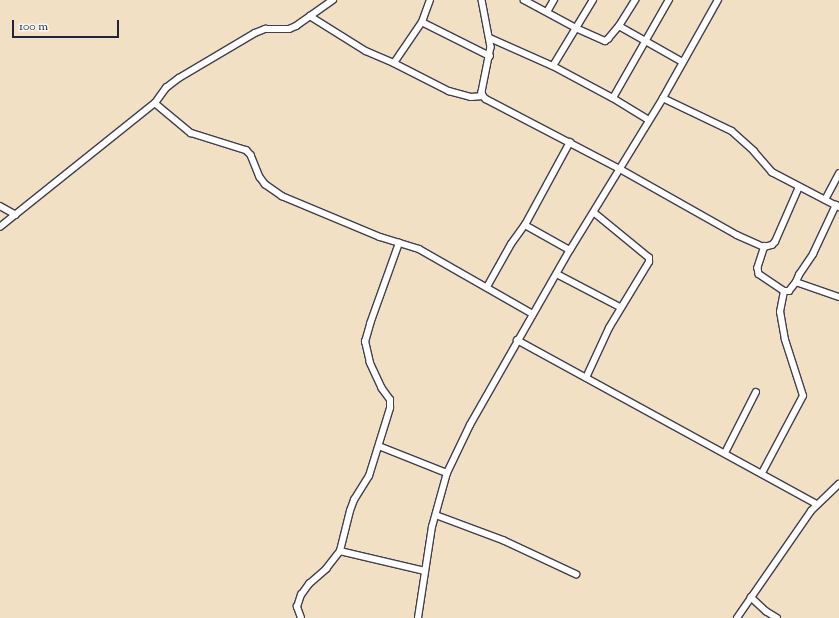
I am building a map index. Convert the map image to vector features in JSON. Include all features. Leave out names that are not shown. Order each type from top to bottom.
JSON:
[{"type":"street","points":[[0,227],[155,103],[166,88],[179,78],[245,38],[265,29],[289,29],[333,0]]},
{"type":"street","points":[[394,63],[422,22],[430,0]]},
{"type":"street","points":[[482,0],[484,16],[490,38],[490,56],[483,96]]},
{"type":"street","points":[[524,0],[576,28],[606,41],[619,26],[635,0]]},
{"type":"street","points":[[547,12],[554,0]]},
{"type":"street","points":[[553,66],[593,0]]},
{"type":"street","points":[[613,98],[670,0]]},
{"type":"street","points":[[418,618],[432,526],[447,473],[470,425],[517,340],[663,98],[718,0]]},
{"type":"street","points":[[310,16],[355,45],[449,91],[471,97],[483,96],[620,169],[758,246],[772,245],[775,242],[800,187]]},
{"type":"street","points":[[422,22],[490,56]]},
{"type":"street","points":[[619,26],[683,62]]},
{"type":"street","points":[[490,38],[553,66],[613,98],[649,120]]},
{"type":"street","points":[[663,98],[732,131],[754,151],[772,172],[837,206],[813,254],[790,290],[784,291],[759,274],[758,268],[765,246]]},
{"type":"street","points":[[155,103],[191,133],[246,150],[251,156],[260,177],[270,189],[304,206],[399,243],[419,249],[533,314]]},
{"type":"street","points":[[487,287],[511,244],[525,226],[570,142]]},
{"type":"street","points":[[825,200],[839,174]]},
{"type":"street","points":[[0,206],[16,215]]},
{"type":"street","points":[[586,378],[620,307],[649,262],[649,258],[594,213]]},
{"type":"street","points":[[525,226],[570,250]]},
{"type":"street","points":[[300,618],[297,607],[301,595],[309,584],[326,569],[340,551],[354,500],[366,483],[379,446],[391,404],[372,369],[365,342],[399,243]]},
{"type":"street","points":[[557,274],[620,307]]},
{"type":"street","points":[[796,282],[839,297]]},
{"type":"street","points":[[762,474],[803,396],[785,340],[780,312],[784,291]]},
{"type":"street","points":[[517,340],[817,504]]},
{"type":"street","points":[[725,453],[756,392]]},
{"type":"street","points":[[379,446],[447,473]]},
{"type":"street","points":[[737,618],[817,504],[839,484]]},
{"type":"street","points":[[436,515],[503,540],[576,574]]},
{"type":"street","points":[[340,551],[425,572]]},
{"type":"street","points":[[752,597],[766,611],[777,618]]}]
